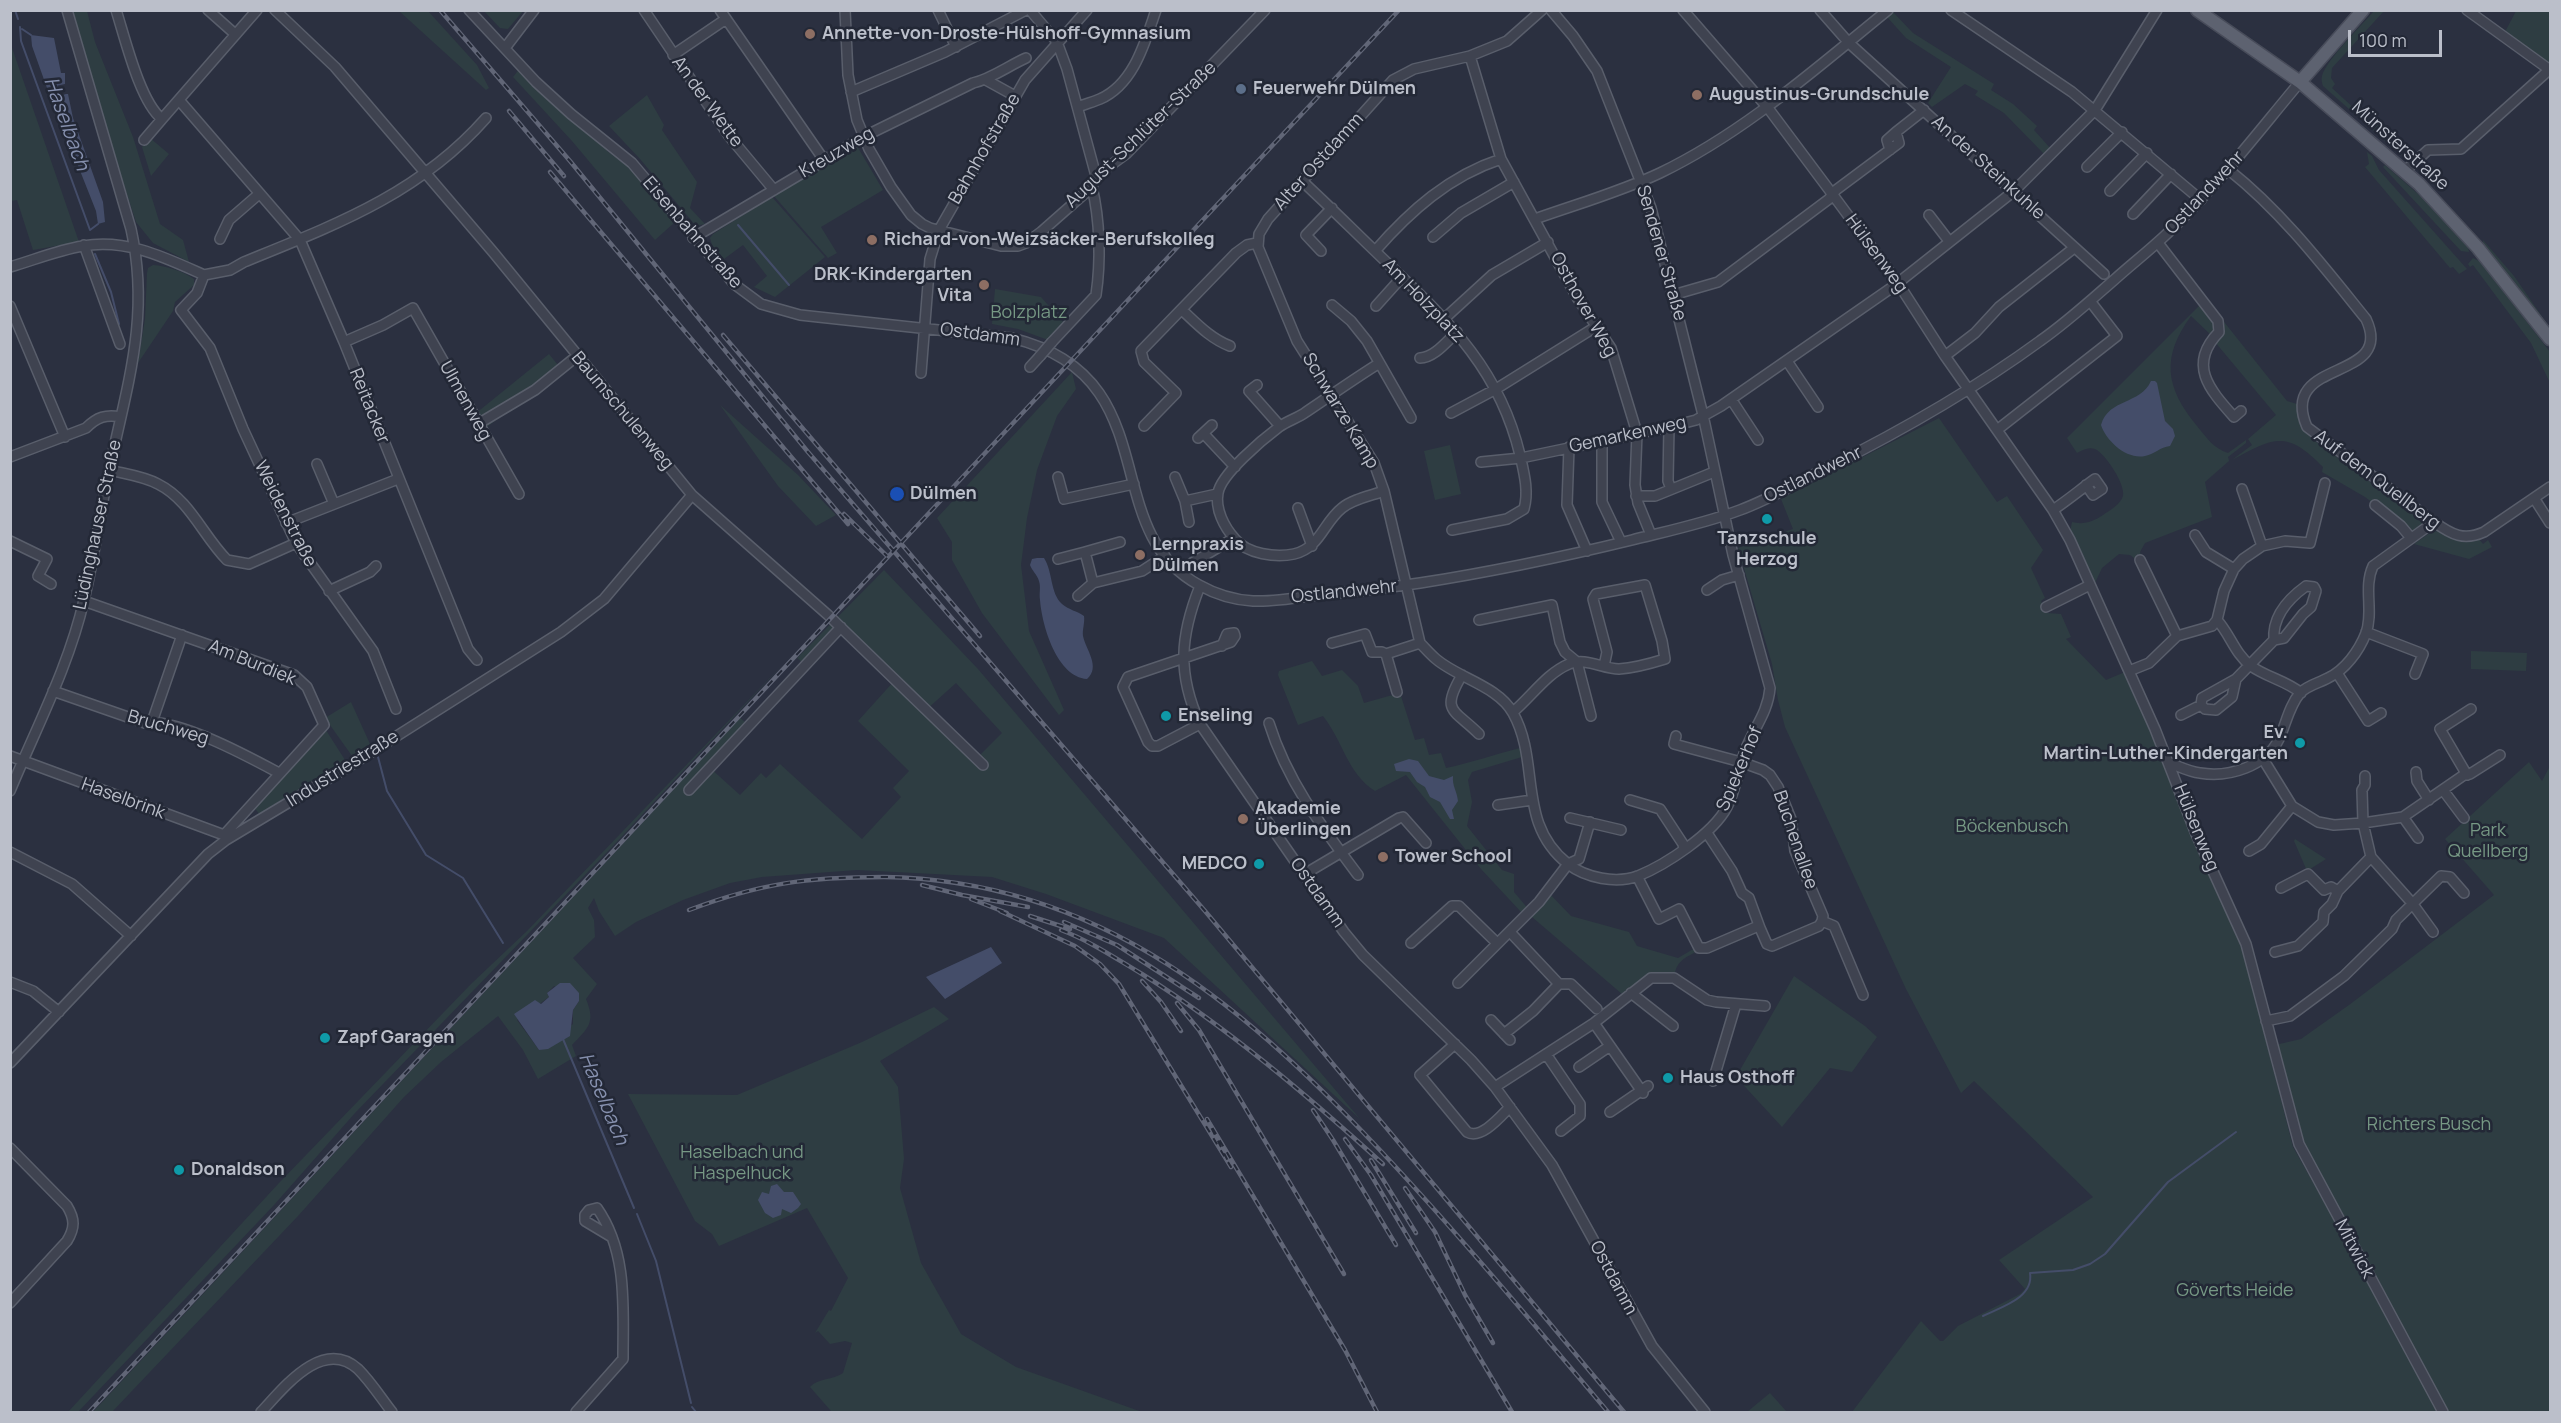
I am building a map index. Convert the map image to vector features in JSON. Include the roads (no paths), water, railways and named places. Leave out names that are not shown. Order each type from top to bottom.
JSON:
[{"type":"main road","name":"Münsterstraße","points":[[2197,10],[2300,82],[2405,171],[2472,242],[2550,339]]},
{"type":"main road","points":[[2300,82],[2363,10]]},
{"type":"street","name":"Lüdinghauser Straße","points":[[10,791],[53,691],[84,601],[109,470],[132,368],[139,318],[140,291],[135,248],[121,189],[67,10]]},
{"type":"street","points":[[116,10],[143,89],[155,114],[162,119]]},
{"type":"street","points":[[208,10],[235,34]]},
{"type":"street","points":[[144,140],[257,10]]},
{"type":"street","name":"Baumschulenweg","points":[[275,10],[330,61],[692,495],[841,627],[983,765]]},
{"type":"street","points":[[469,10],[505,48],[534,10]]},
{"type":"street","name":"An der Wette","points":[[644,10],[729,136],[774,190]]},
{"type":"street","points":[[845,10],[851,92],[863,137],[891,187],[911,215],[930,228],[939,230]]},
{"type":"street","points":[[938,10],[956,47]]},
{"type":"street","points":[[851,92],[956,47],[1028,10],[1057,42],[1078,106],[1096,176]]},
{"type":"street","points":[[1057,42],[1087,10]]},
{"type":"street","points":[[1078,106],[1102,98],[1122,82],[1141,52],[1156,10]]},
{"type":"street","name":"August-Schlüter-Straße","points":[[939,230],[1001,246],[1018,246],[1026,243],[1092,187],[1096,176],[1126,154],[1265,10]]},
{"type":"street","name":"Alter Ostdamm","points":[[1257,243],[1263,226],[1301,180],[1393,80],[1414,69],[1470,56],[1507,41],[1542,10]]},
{"type":"street","name":"Sendener Straße","points":[[1551,10],[1573,36],[1597,71],[1641,181],[1656,226],[1725,515]]},
{"type":"street","name":"Hülsenweg","points":[[1683,10],[1768,108],[1833,195],[1898,283],[1945,356],[2053,510],[2090,585],[2170,763],[2196,834],[2246,944],[2281,1078]]},
{"type":"street","name":"An der Steinkuhle","points":[[1820,10],[1849,43],[2104,274]]},
{"type":"street","points":[[1535,219],[1641,181],[1673,166],[1768,108],[1888,10]]},
{"type":"street","points":[[1952,10],[2095,110],[2201,200]]},
{"type":"street","name":"Gemarkenweg","points":[[1480,462],[1521,458],[1669,427],[1696,420],[1731,399],[1898,283],[2014,191],[2095,110],[2157,10]]},
{"type":"street","points":[[2405,171],[2428,150],[2461,149],[2550,70],[2468,10]]},
{"type":"street","points":[[673,55],[723,15],[824,160]]},
{"type":"street","name":"Bahnhofstraße","points":[[921,373],[930,259],[939,230],[1015,96],[1031,71],[1057,42]]},
{"type":"street","name":"Eisenbahnstraße","points":[[505,48],[571,114],[632,163],[693,238],[742,291],[774,309],[800,315],[924,327]]},
{"type":"street","name":"Osthover Weg","points":[[1470,56],[1501,159],[1578,299],[1611,348],[1637,433],[1636,496]]},
{"type":"street","name":"Kreuzweg","points":[[693,238],[863,137],[973,83],[986,80],[991,75],[1026,58]]},
{"type":"street","points":[[986,80],[1015,96]]},
{"type":"street","name":"Ostlandwehr","points":[[1200,586],[1232,598],[1252,601],[1406,585],[1483,573],[1652,535],[1725,515],[1774,495],[1896,434],[2041,341],[2158,243],[2201,200],[2229,170],[2300,82]]},
{"type":"street","name":"Reitacker","points":[[179,100],[300,240],[344,342],[468,649],[477,660]]},
{"type":"street","points":[[1673,295],[1718,282],[1899,143],[1896,132],[1924,110]]},
{"type":"street","points":[[10,267],[84,246],[135,248],[157,254],[204,275],[230,270],[345,221],[426,174],[474,132],[486,118]]},
{"type":"street","points":[[2087,167],[2122,132]]},
{"type":"street","points":[[2110,191],[2147,153]]},
{"type":"street","points":[[1375,251],[1401,222],[1431,196],[1458,177],[1501,159]]},
{"type":"street","name":"Auf dem Quellberg","points":[[2229,170],[2289,226],[2366,319],[2371,329],[2368,348],[2360,360],[2316,380],[2307,389],[2302,400],[2301,414],[2307,427],[2449,533],[2461,537],[2474,536],[2550,487]]},
{"type":"street","points":[[2133,214],[2171,174]]},
{"type":"street","name":"Am Holzplatz","points":[[1301,180],[1445,318],[1496,389],[1506,412],[1521,458],[1527,492],[1524,509],[1507,519],[1452,530]]},
{"type":"street","points":[[1434,237],[1461,213],[1514,182]]},
{"type":"street","points":[[1030,367],[1096,295],[1097,237],[1092,187]]},
{"type":"street","points":[[220,239],[229,220],[259,194]]},
{"type":"street","points":[[1321,251],[1303,237],[1332,208]]},
{"type":"street","points":[[1929,215],[1949,241]]},
{"type":"street","points":[[1445,318],[1492,275],[1548,242]]},
{"type":"street","points":[[1144,426],[1176,393],[1144,362],[1141,351],[1236,253],[1247,245],[1257,243]]},
{"type":"street","name":"Schwarze Kamp","points":[[1257,243],[1287,321],[1309,362],[1374,463],[1384,491],[1406,585]]},
{"type":"street","points":[[2158,243],[2218,321],[2219,332],[2208,345],[2203,361],[2205,377],[2211,391],[2234,417],[2241,411]]},
{"type":"street","points":[[84,246],[120,344]]},
{"type":"street","points":[[1945,356],[1974,333],[1999,307],[2074,248]]},
{"type":"street","name":"Weidenstraße","points":[[204,275],[197,293],[183,307],[182,314],[203,335],[210,348],[285,523],[296,543],[373,651],[396,709]]},
{"type":"street","points":[[1376,306],[1402,277]]},
{"type":"street","points":[[1997,430],[2117,336],[2090,302]]},
{"type":"street","points":[[1332,305],[1356,326],[1411,418]]},
{"type":"street","points":[[10,306],[65,437]]},
{"type":"street","name":"Ulmenweg","points":[[344,342],[383,325],[413,308],[519,494]]},
{"type":"street","points":[[1182,310],[1206,332],[1230,346]]},
{"type":"street","points":[[1451,413],[1496,389],[1597,326]]},
{"type":"street","name":"Ostdamm","points":[[924,327],[992,334],[1027,341],[1073,364],[1105,399],[1119,429],[1134,484],[1153,537],[1165,556],[1200,586],[1185,631],[1183,661],[1188,693],[1200,724],[1344,932],[1363,955],[1455,1044],[1495,1087],[1510,1107],[1552,1165],[1652,1346],[1705,1413]]},
{"type":"street","points":[[1420,358],[1425,358],[1439,349],[1456,332]]},
{"type":"street","points":[[478,424],[535,390],[577,356]]},
{"type":"street","points":[[1787,361],[1818,407]]},
{"type":"street","points":[[1378,364],[1304,413],[1280,426],[1235,467],[1221,484],[1217,494],[1220,514],[1234,538],[1247,549],[1269,554],[1293,554],[1312,546],[1340,509],[1384,491]]},
{"type":"street","points":[[1257,385],[1250,391],[1280,426]]},
{"type":"street","points":[[1731,399],[1758,440]]},
{"type":"street","points":[[10,457],[86,428],[93,421],[107,414],[121,417]]},
{"type":"street","points":[[1212,425],[1201,436],[1235,467]]},
{"type":"street","points":[[1669,427],[1668,481],[1671,489]]},
{"type":"street","points":[[1602,440],[1602,502],[1621,542]]},
{"type":"street","points":[[1569,447],[1567,505],[1587,551]]},
{"type":"street","points":[[317,464],[334,504]]},
{"type":"street","points":[[109,470],[147,479],[170,491],[189,510],[227,560],[249,564],[296,543]]},
{"type":"street","points":[[1652,535],[1636,496],[1655,495],[1714,472]]},
{"type":"street","points":[[1058,477],[1064,499]]},
{"type":"street","points":[[1175,477],[1185,501],[1189,522]]},
{"type":"street","points":[[285,523],[398,479]]},
{"type":"street","points":[[2129,671],[2149,663],[2177,636],[2212,626],[2217,620],[2224,591],[2234,569],[2243,559],[2262,546],[2285,541],[2310,543],[2325,483]]},
{"type":"street","points":[[1054,504],[1064,499],[1134,484]]},
{"type":"street","points":[[2053,510],[2086,485]]},
{"type":"street","points":[[2242,489],[2262,546]]},
{"type":"street","points":[[1185,501],[1217,494]]},
{"type":"street","name":"Industriestraße","points":[[10,1063],[191,871],[222,843],[351,765],[561,632],[604,599],[692,495]]},
{"type":"street","points":[[2534,498],[2550,523]]},
{"type":"street","points":[[2375,505],[2401,526],[2411,538]]},
{"type":"street","points":[[1298,507],[1312,546]]},
{"type":"street","name":"Spiekerhof","points":[[1513,712],[1520,729],[1532,800],[1542,832],[1568,864],[1583,873],[1605,879],[1637,876],[1707,833],[1727,807],[1741,762],[1766,710],[1770,688],[1725,515]]},
{"type":"street","points":[[2170,763],[2199,773],[2214,774],[2240,770],[2263,759],[2274,749],[2288,715],[2301,693],[2337,673],[2354,655],[2366,632],[2369,616],[2367,588],[2373,566],[2434,522]]},
{"type":"street","points":[[2195,535],[2206,552],[2234,569]]},
{"type":"street","points":[[1192,563],[1234,538]]},
{"type":"street","points":[[11,542],[47,559],[38,576],[51,584]]},
{"type":"street","points":[[1058,559],[1120,542]]},
{"type":"street","points":[[1085,552],[1093,583]]},
{"type":"street","points":[[1078,596],[1093,583],[1142,571],[1165,556]]},
{"type":"street","points":[[2140,560],[2177,636]]},
{"type":"street","points":[[329,591],[370,572],[376,566]]},
{"type":"street","points":[[1707,590],[1722,580],[1739,575]]},
{"type":"street","points":[[1406,585],[1420,643],[1436,660],[1498,697],[1513,712],[1557,670],[1577,662],[1616,669],[1635,668],[1665,659],[1662,641],[1645,585],[1596,594],[1593,599],[1607,652],[1604,666]]},
{"type":"street","points":[[2046,608],[2090,585]]},
{"type":"street","points":[[2201,705],[2206,693],[2236,679],[2274,640],[2284,638],[2311,607],[2316,591],[2314,587],[2306,586],[2283,605],[2273,631],[2274,640]]},
{"type":"street","name":"Am Burdiek","points":[[84,601],[294,675],[307,687],[324,725],[224,835]]},
{"type":"street","points":[[1479,620],[1552,605],[1560,642],[1565,652],[1577,662],[1591,716]]},
{"type":"street","points":[[2217,620],[2226,629],[2234,648],[2249,664],[2301,693]]},
{"type":"street","points":[[689,790],[841,627]]},
{"type":"street","points":[[2366,632],[2423,654],[2415,674]]},
{"type":"street","points":[[1332,643],[1365,634],[1372,652],[1386,654],[1420,643]]},
{"type":"street","points":[[152,722],[182,635]]},
{"type":"street","points":[[1200,724],[1158,746],[1152,746],[1148,742],[1123,687],[1128,677],[1183,661],[1222,646]]},
{"type":"street","points":[[1386,654],[1397,692]]},
{"type":"street","points":[[2337,673],[2368,721],[2381,713]]},
{"type":"street","points":[[1462,675],[1450,699],[1450,705],[1454,712],[1479,734]]},
{"type":"street","points":[[2201,705],[2205,709],[2216,710],[2232,697],[2236,679]]},
{"type":"street","name":"Bruchweg","points":[[53,691],[146,723],[161,722],[228,746],[279,773]]},
{"type":"street","points":[[2181,716],[2201,705]]},
{"type":"street","points":[[2467,775],[2440,729],[2471,709]]},
{"type":"street","points":[[1269,723],[1288,773],[1340,852],[1358,875]]},
{"type":"street","name":"Buchenallee","points":[[1676,736],[1674,744],[1741,762],[1770,775],[1778,787],[1791,819],[1795,851],[1822,921],[1834,926],[1863,995]]},
{"type":"street","points":[[2263,759],[2292,806],[2318,822],[2343,825],[2403,817],[2500,755]]},
{"type":"street","name":"Haselbrink","points":[[10,756],[224,835]]},
{"type":"street","points":[[2415,772],[2417,781],[2430,800]]},
{"type":"street","points":[[2365,776],[2365,785],[2357,790],[2371,857],[2412,903],[2433,932]]},
{"type":"street","points":[[2443,790],[2464,818]]},
{"type":"street","points":[[1498,805],[1532,800]]},
{"type":"street","points":[[1630,800],[1660,809],[1684,849]]},
{"type":"street","points":[[2249,851],[2261,844],[2292,806]]},
{"type":"street","points":[[2403,817],[2418,838]]},
{"type":"street","points":[[1303,875],[1399,818],[1403,818],[1426,843]]},
{"type":"street","points":[[1570,819],[1621,830]]},
{"type":"street","points":[[1458,983],[1551,889],[1568,864],[1579,859],[1590,822]]},
{"type":"street","points":[[1707,833],[1732,871],[1742,893],[1749,898],[1767,944],[1772,946],[1819,926],[1822,921]]},
{"type":"street","points":[[10,852],[72,884],[131,936]]},
{"type":"street","points":[[2275,952],[2298,946],[2323,922],[2324,912],[2338,891],[2371,857]]},
{"type":"street","points":[[2281,888],[2308,874],[2334,900]]},
{"type":"street","points":[[1637,876],[1659,920],[1679,909],[1699,948],[1707,948],[1755,927],[1760,928]]},
{"type":"street","points":[[2266,1021],[2290,1016],[2344,976],[2392,929],[2396,920],[2412,903],[2441,876],[2450,877],[2464,893]]},
{"type":"street","points":[[2324,890],[2331,888],[2338,891]]},
{"type":"street","points":[[1411,942],[1452,906],[1459,906],[1497,943]]},
{"type":"street","points":[[1510,932],[1559,984]]},
{"type":"street","points":[[1495,1087],[1594,1023],[1651,978],[1674,978],[1707,999],[1765,1006]]},
{"type":"street","points":[[10,982],[33,991],[59,1012]]},
{"type":"street","points":[[1491,1020],[1507,1037],[1559,984],[1570,984],[1597,1009]]},
{"type":"street","points":[[1631,993],[1673,1026]]},
{"type":"street","points":[[1713,1081],[1736,1004]]},
{"type":"street","points":[[1594,1023],[1644,1090],[1610,1112]]},
{"type":"street","points":[[1455,1044],[1420,1075],[1467,1132],[1472,1135],[1479,1134],[1510,1107]]},
{"type":"street","points":[[1579,1067],[1610,1046]]},
{"type":"street","points":[[1546,1054],[1581,1104],[1580,1116],[1561,1131]]},
{"type":"street","name":"Mitwick","points":[[2281,1078],[2303,1153],[2443,1413]]},
{"type":"street","points":[[10,1148],[67,1206],[73,1216],[74,1230],[67,1241],[10,1303]]},
{"type":"street","points":[[576,1413],[623,1359],[623,1277],[610,1236]]},
{"type":"street","points":[[261,1413],[297,1374],[313,1364],[339,1359],[356,1368],[392,1413]]},
{"type":"water","points":[[31,35],[54,38],[61,73],[65,73],[65,84],[47,88],[32,46]]},
{"type":"water","points":[[68,94],[73,118],[103,202],[105,222],[98,224],[96,211],[52,100]]},
{"type":"water","points":[[2151,381],[2157,383],[2165,421],[2173,429],[2175,436],[2170,446],[2152,454],[2131,455],[2112,443],[2101,425],[2111,410],[2140,394]]},
{"type":"water","points":[[1044,558],[1055,594],[1062,604],[1084,616],[1083,636],[1093,664],[1091,674],[1087,679],[1076,676],[1067,669],[1059,660],[1048,636],[1041,611],[1039,581],[1030,565],[1032,559]]},
{"type":"water","points":[[1409,759],[1418,761],[1429,776],[1444,780],[1453,776],[1458,801],[1452,810],[1454,819],[1450,819],[1440,802],[1430,797],[1425,787],[1417,782],[1410,772],[1396,771],[1394,764]]},
{"type":"water","points":[[991,947],[1002,963],[945,999],[926,977]]},
{"type":"water","points":[[560,983],[570,983],[579,993],[579,1001],[573,1010],[570,1036],[548,1049],[539,1050],[514,1014],[535,1000],[541,1004],[549,997],[547,993]]},
{"type":"water","points":[[777,1184],[784,1192],[793,1192],[801,1204],[791,1213],[782,1209],[781,1215],[773,1218],[765,1213],[758,1200],[762,1192],[769,1194],[771,1186]]},
{"type":"waterway","name":"Haselbach","points":[[15,10],[18,19]]},
{"type":"waterway","name":"Haselbach","points":[[20,27],[21,41],[90,230],[98,224]]},
{"type":"waterway","points":[[22,29],[31,35]]},
{"type":"waterway","points":[[57,86],[59,96]]},
{"type":"waterway","points":[[738,225],[789,285]]},
{"type":"waterway","name":"Haselbach","points":[[95,254],[111,292],[119,324]]},
{"type":"waterway","name":"Haselbach","points":[[378,757],[387,791],[426,855],[463,878],[503,943]]},
{"type":"waterway","name":"Haselbach","points":[[563,1039],[634,1208]]},
{"type":"waterway","points":[[1983,1316],[2015,1301],[2022,1295],[2030,1282],[2030,1273],[2073,1270],[2090,1264],[2105,1254],[2168,1182],[2236,1132]]},
{"type":"waterway","name":"Haselbach","points":[[637,1214],[656,1261],[691,1403]]},
{"type":"waterway","name":"Haselbach","points":[[692,1407],[696,1412]]},
{"type":"railway","points":[[440,10],[570,161],[808,452],[1205,911],[1624,1412]]},
{"type":"railway","points":[[89,1412],[1399,10]]},
{"type":"railway","points":[[509,111],[564,176]]},
{"type":"railway","points":[[550,172],[848,524]]},
{"type":"railway","points":[[723,335],[980,636]]},
{"type":"railway","points":[[844,514],[887,556]]},
{"type":"railway","points":[[689,910],[739,893],[785,883],[832,878],[884,877],[963,884],[1036,902],[1104,929],[1167,964],[1227,1007],[1284,1055],[1339,1107],[1502,1286],[1608,1412]]},
{"type":"railway","points":[[922,885],[1028,907]]},
{"type":"railway","points":[[971,899],[1007,913]]},
{"type":"railway","points":[[1000,911],[1075,946],[1100,964],[1119,984],[1231,1167],[1207,1119],[1345,1350],[1377,1412]]},
{"type":"railway","points":[[1030,916],[1070,929]]},
{"type":"railway","points":[[1064,922],[1117,945],[1199,998]]},
{"type":"railway","points":[[1061,930],[1082,939],[1142,974],[1205,1017],[1296,1088],[1383,1164]]},
{"type":"railway","points":[[1142,981],[1161,1002],[1181,1031]]},
{"type":"railway","points":[[1177,1003],[1199,1030],[1344,1274]]},
{"type":"railway","points":[[1313,1110],[1396,1245]]},
{"type":"railway","points":[[1345,1139],[1371,1175],[1512,1412]]},
{"type":"railway","points":[[1371,1160],[1416,1233]]},
{"type":"railway","points":[[1405,1188],[1435,1232],[1465,1295],[1493,1343]]},
{"type":"place","name":"Annette-von-Droste-Hülshoff-Gymnasium","points":[[810,34]]},
{"type":"place","name":"Feuerwehr Dülmen","points":[[1241,89]]},
{"type":"place","name":"Augustinus-Grundschule","points":[[1697,95]]},
{"type":"place","name":"Richard-von-Weizsäcker-Berufskolleg","points":[[872,240]]},
{"type":"place","name":"DRK-Kindergarten Vita","points":[[984,285]]},
{"type":"place","name":"Dülmen","points":[[897,494]]},
{"type":"place","name":"Tanzschule Herzog","points":[[1767,519]]},
{"type":"place","name":"Lernpraxis Dülmen","points":[[1140,555]]},
{"type":"place","name":"Enseling","points":[[1166,716]]},
{"type":"place","name":"Ev. Martin-Luther-Kindergarten","points":[[2300,743]]},
{"type":"place","name":"Akademie Überlingen","points":[[1243,819]]},
{"type":"place","name":"Tower School","points":[[1383,857]]},
{"type":"place","name":"MEDCO","points":[[1259,864]]},
{"type":"place","name":"Zapf Garagen","points":[[325,1038]]},
{"type":"place","name":"Haus Osthoff","points":[[1668,1078]]},
{"type":"place","name":"Donaldson","points":[[179,1170]]},
{"type":"park label","name":"Bolzplatz","points":[[1029,313]]},
{"type":"park label","name":"Böckenbusch","points":[[2012,827]]},
{"type":"park label","name":"Park Quellberg","points":[[2488,841]]},
{"type":"park label","name":"Richters Busch","points":[[2429,1125]]},
{"type":"park label","name":"Haselbach und Haspelhuck","points":[[742,1163]]},
{"type":"park label","name":"Göverts Heide","points":[[2235,1291]]}]
